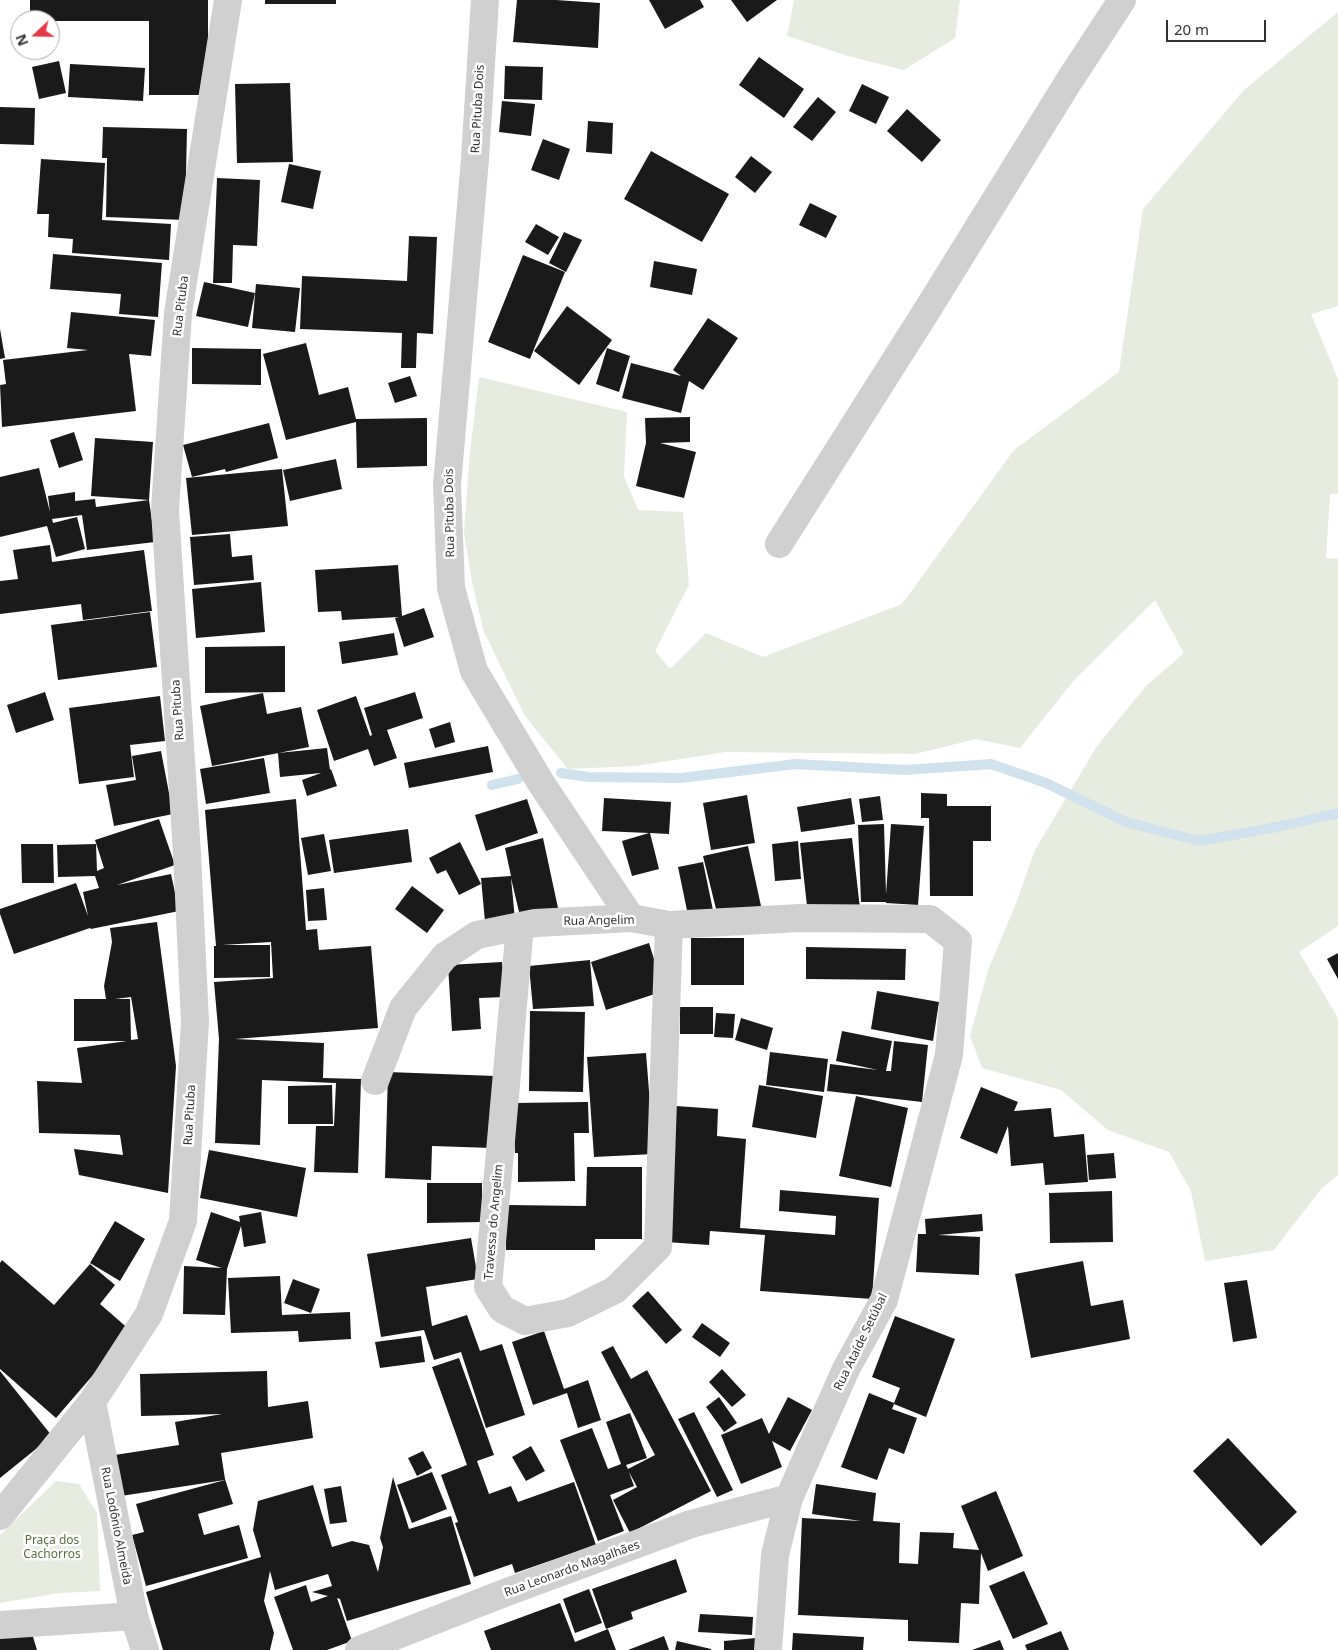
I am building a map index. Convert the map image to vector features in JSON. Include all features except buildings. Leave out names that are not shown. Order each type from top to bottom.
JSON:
[{"type":"street","name":"Rua Pituba","points":[[0,1516],[92,1402],[149,1314],[183,1221],[195,1022],[187,854],[165,510],[178,313],[228,0]]},
{"type":"street","name":"Rua Pituba Dois","points":[[484,0],[475,159],[447,485],[451,588],[474,671],[541,784],[632,918]]},
{"type":"street","points":[[779,544],[1069,81],[1122,0]]},
{"type":"street","name":"Rua Angelim","points":[[375,1081],[403,1008],[445,956],[477,935],[535,923],[632,918],[669,925],[800,918],[930,919],[958,941]]},
{"type":"street","name":"Travessa do Angelim","points":[[520,926],[488,1287],[502,1309],[525,1321],[568,1313],[615,1290],[658,1247],[669,925]]},
{"type":"street","name":"Rua Ataíde Setúbal","points":[[768,1650],[775,1555],[789,1498],[846,1369],[884,1300],[949,1055],[958,941]]},
{"type":"street","name":"Rua Lodônio Almeida","points":[[92,1402],[134,1616],[145,1650]]},
{"type":"street","name":"Rua Leonardo Magalhães","points":[[359,1650],[690,1524],[789,1498]]},
{"type":"street","points":[[0,1625],[134,1616]]},
{"type":"green space","points":[[794,0],[960,0],[955,38],[904,70],[848,56],[787,36]]},
{"type":"green space","points":[[1338,12],[1338,306],[1311,314],[1338,379],[1338,494],[1330,494],[1326,558],[1338,559],[1338,926],[1299,952],[1338,1018],[1338,1175],[1321,1189],[1274,1250],[1205,1261],[1191,1191],[1169,1152],[1108,1130],[1061,1090],[982,1068],[970,1036],[988,970],[1015,906],[1035,850],[1097,746],[1146,686],[1184,653],[1155,600],[1075,679],[1020,748],[976,739],[915,754],[726,752],[636,766],[568,769],[525,716],[484,632],[472,582],[464,532],[470,452],[479,377],[627,412],[624,476],[638,510],[683,512],[689,585],[655,651],[670,669],[706,633],[763,657],[902,604],[1014,450],[1119,372],[1143,209],[1244,90]]},
{"type":"green space","name":"Praça dos Cachorros","points":[[56,1481],[79,1484],[97,1513],[100,1591],[60,1593],[0,1603],[0,1535]]},
{"type":"waterway","points":[[561,773],[589,777],[681,778],[796,764],[905,770],[991,764],[1046,783],[1126,822],[1199,841],[1277,827],[1338,813]]},
{"type":"waterway","points":[[492,785],[518,779]]}]
